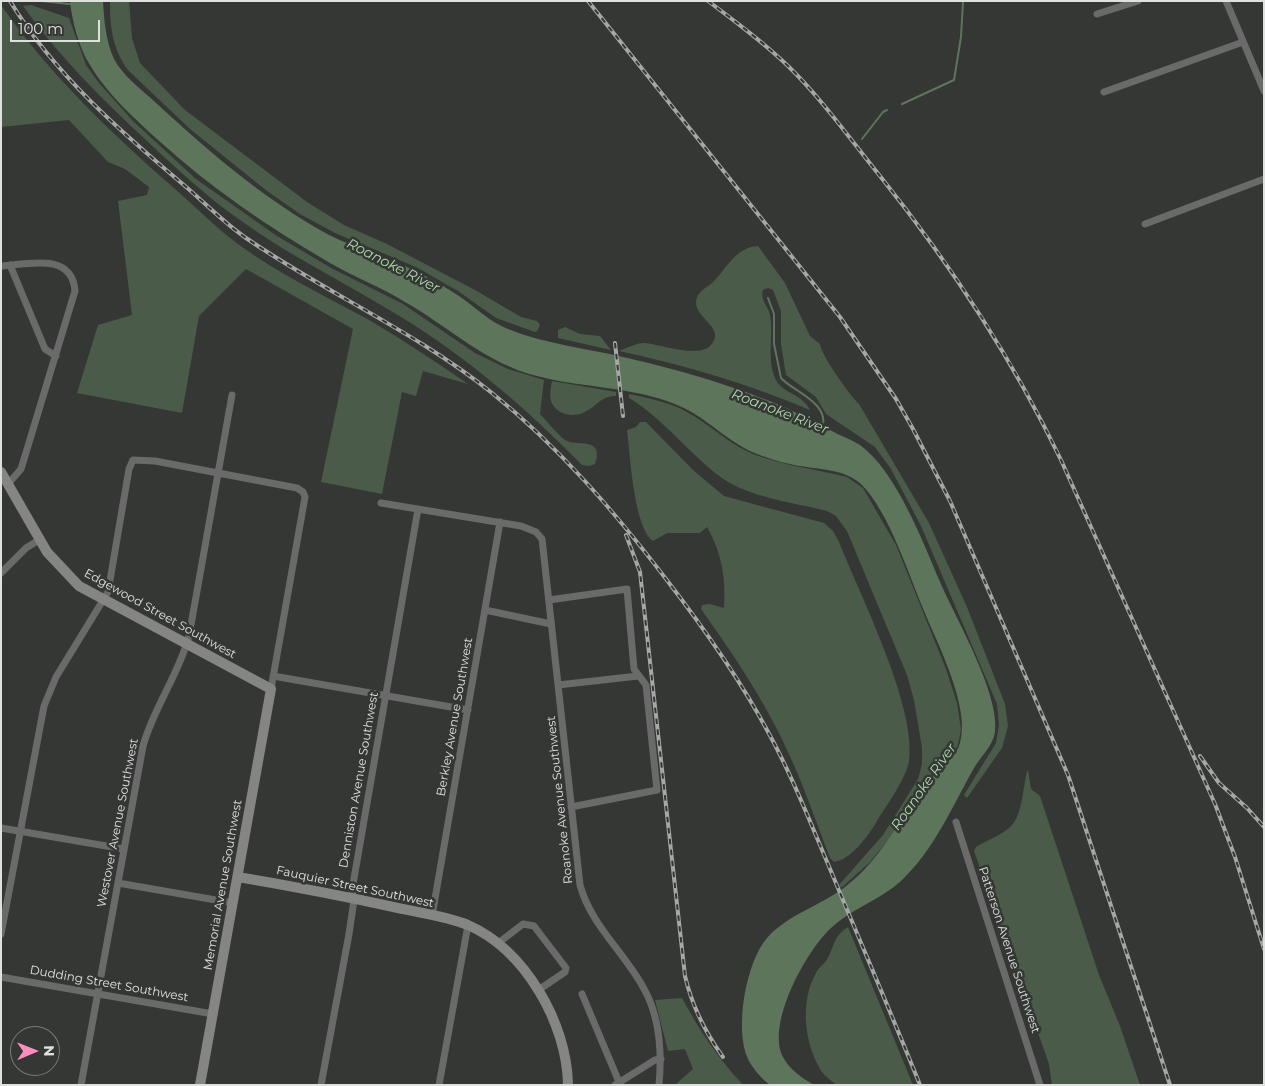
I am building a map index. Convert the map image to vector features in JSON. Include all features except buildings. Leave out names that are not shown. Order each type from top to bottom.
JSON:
[{"type":"street","points":[[1097,14],[1138,1]]},
{"type":"street","points":[[1226,1],[1264,91]]},
{"type":"street","points":[[1104,92],[1243,42]]},
{"type":"street","points":[[1145,224],[1264,179]]},
{"type":"street","points":[[1,266],[54,263],[70,272],[75,291],[21,469],[8,484]]},
{"type":"street","points":[[10,265],[45,349],[56,356]]},
{"type":"street","name":"Westover Avenue Southwest","points":[[81,1085],[146,738],[153,716],[187,643],[232,395]]},
{"type":"street","points":[[1,934],[40,721],[50,688],[104,600],[109,586],[131,462],[136,459],[297,488],[304,492],[304,502],[271,689]]},
{"type":"street","name":"Edgewood Street Southwest","points":[[1,472],[39,540],[69,577],[104,600],[271,689]]},
{"type":"street","name":"Roanoke Avenue Southwest","points":[[381,503],[532,529],[542,539],[580,885],[591,914],[647,995],[657,1029],[661,1059],[659,1085]]},
{"type":"street","name":"Denniston Avenue Southwest","points":[[321,1085],[349,934],[354,899],[352,890],[418,509]]},
{"type":"street","name":"Berkley Avenue Southwest","points":[[432,916],[500,522]]},
{"type":"street","points":[[1,573],[26,548],[39,540]]},
{"type":"street","points":[[549,600],[627,589],[634,669],[646,685],[657,790],[571,807]]},
{"type":"street","points":[[485,610],[552,624]]},
{"type":"street","points":[[273,676],[468,710]]},
{"type":"street","points":[[558,685],[638,676]]},
{"type":"street","name":"Memorial Avenue Southwest","points":[[200,1085],[271,689]]},
{"type":"street","name":"Patterson Avenue Southwest","points":[[956,822],[1040,1085]]},
{"type":"street","points":[[1,828],[124,848]]},
{"type":"street","name":"Fauquier Street Southwest","points":[[238,877],[354,899],[468,925],[497,944],[523,970],[537,991],[559,1035],[567,1065],[568,1085]]},
{"type":"street","points":[[118,883],[233,904]]},
{"type":"street","points":[[497,944],[523,924],[534,926],[566,968],[565,972],[537,991]]},
{"type":"street","points":[[439,1085],[468,925]]},
{"type":"street","name":"Dudding Street Southwest","points":[[1,977],[213,1014]]},
{"type":"street","points":[[582,994],[617,1084],[655,1060],[661,1059]]},
{"type":"shaded area","points":[[110,1],[129,1],[132,38],[140,63],[185,110],[307,202],[344,225],[387,244],[475,290],[521,317],[537,321],[540,325],[538,330],[535,332],[496,318],[458,291],[416,267],[335,233],[300,214],[267,191],[190,129],[128,70],[115,45]]},
{"type":"shaded area","points":[[1,5],[40,55],[82,102],[230,238],[286,275],[369,320],[468,384],[423,371],[416,396],[402,392],[382,494],[321,482],[353,329],[246,269],[199,316],[182,413],[77,393],[98,325],[132,315],[118,201],[147,195],[149,187],[125,169],[108,162],[69,120],[1,127]]},
{"type":"shaded area","points":[[31,5],[69,18],[86,65],[99,83],[133,121],[196,179],[277,236],[333,269],[403,304],[475,353],[508,369],[544,380],[540,414],[565,440],[593,446],[596,449],[597,455],[595,464],[589,466],[582,465],[496,385],[426,333],[279,246],[216,202],[148,142],[82,77],[51,43],[23,6]]},
{"type":"shaded area","points":[[758,246],[785,283],[810,336],[820,344],[843,385],[859,404],[929,523],[967,607],[1005,704],[1008,726],[1002,748],[967,798],[964,795],[996,743],[999,725],[997,704],[921,526],[891,469],[875,447],[826,414],[816,397],[786,375],[781,344],[781,311],[773,290],[768,288],[763,290],[762,294],[770,315],[771,364],[773,372],[779,384],[803,400],[810,410],[716,376],[668,362],[619,351],[644,343],[689,351],[698,351],[711,345],[715,339],[715,334],[700,314],[696,299],[701,291],[717,278],[737,255],[750,247]]},
{"type":"shaded area","points":[[565,327],[580,334],[600,336],[611,350],[558,338],[558,330]]},
{"type":"shaded area","points":[[552,381],[616,392],[616,396],[603,399],[589,410],[580,414],[565,414],[553,406],[551,401]]},
{"type":"shaded area","points":[[629,394],[678,408],[702,421],[735,445],[753,454],[847,477],[863,488],[896,545],[946,669],[957,703],[961,729],[958,745],[950,758],[936,769],[924,784],[889,839],[869,863],[841,888],[839,885],[883,835],[918,779],[922,764],[922,748],[914,700],[907,675],[847,531],[836,516],[827,511],[758,495],[733,485],[710,469],[654,416],[629,398]]},
{"type":"shaded area","points":[[640,422],[646,422],[693,470],[724,496],[824,523],[833,531],[839,542],[885,651],[904,711],[909,738],[909,761],[900,784],[864,840],[847,857],[834,862],[830,858],[799,778],[779,733],[737,661],[701,609],[702,605],[710,604],[724,608],[722,566],[707,527],[700,533],[667,533],[653,541],[641,522],[634,490],[627,430],[636,427]]},
{"type":"shaded area","points":[[1028,770],[1031,789],[1040,796],[1099,975],[1120,1026],[1140,1085],[1052,1085],[1049,1064],[974,851],[976,847],[1010,828],[1017,818]]},
{"type":"shaded area","points":[[848,927],[913,1085],[836,1085],[821,1071],[810,1046],[807,1034],[806,1008],[811,984],[817,971],[829,956],[839,935]]},
{"type":"shaded area","points":[[682,998],[725,1065],[743,1085],[675,1085],[693,1069],[685,1049],[668,1051],[655,1000]]},
{"type":"water","name":"Roanoke River","points":[[70,1],[103,1],[106,31],[111,52],[127,77],[238,174],[305,221],[350,245],[394,261],[443,286],[508,329],[551,342],[675,370],[730,386],[782,406],[860,445],[873,457],[897,489],[984,678],[995,716],[995,732],[992,742],[974,768],[942,828],[913,869],[893,888],[847,915],[831,928],[821,939],[800,970],[784,1008],[779,1043],[783,1057],[789,1066],[814,1085],[770,1085],[757,1073],[748,1059],[742,1031],[742,1014],[744,996],[753,963],[767,938],[775,930],[835,894],[870,864],[918,795],[958,749],[962,728],[957,693],[943,655],[889,526],[872,497],[855,479],[846,475],[782,462],[748,450],[695,414],[668,402],[632,392],[537,376],[501,363],[396,297],[339,268],[307,249],[219,191],[178,158],[121,105],[104,86],[86,58],[72,17]]},
{"type":"waterway","points":[[41,1],[70,4]]},
{"type":"waterway","points":[[902,104],[954,80],[961,37],[963,1]]},
{"type":"waterway","points":[[862,139],[883,112],[887,110]]},
{"type":"waterway","name":"Roanoke River","points":[[768,298],[774,314],[774,344],[781,378],[809,398],[821,411],[823,419],[822,428]]},
{"type":"railway","points":[[10,1],[47,53],[90,101],[222,219],[276,258],[402,332],[463,371],[492,393],[540,435],[606,505],[680,597],[720,652],[756,710],[794,784],[920,1085]]},
{"type":"railway","points":[[588,1],[840,317],[896,399],[913,429],[950,501],[1068,775],[1170,1085]]},
{"type":"railway","points":[[708,1],[779,57],[824,106],[932,244],[1001,348],[1022,384],[1061,460],[1215,804],[1235,857],[1264,949]]},
{"type":"railway","points":[[615,343],[623,416]]},
{"type":"railway","points":[[626,535],[640,572],[685,976],[691,998],[700,1018],[710,1038],[723,1057]]},
{"type":"railway","points":[[1200,756],[1219,783],[1247,808],[1264,827]]}]
